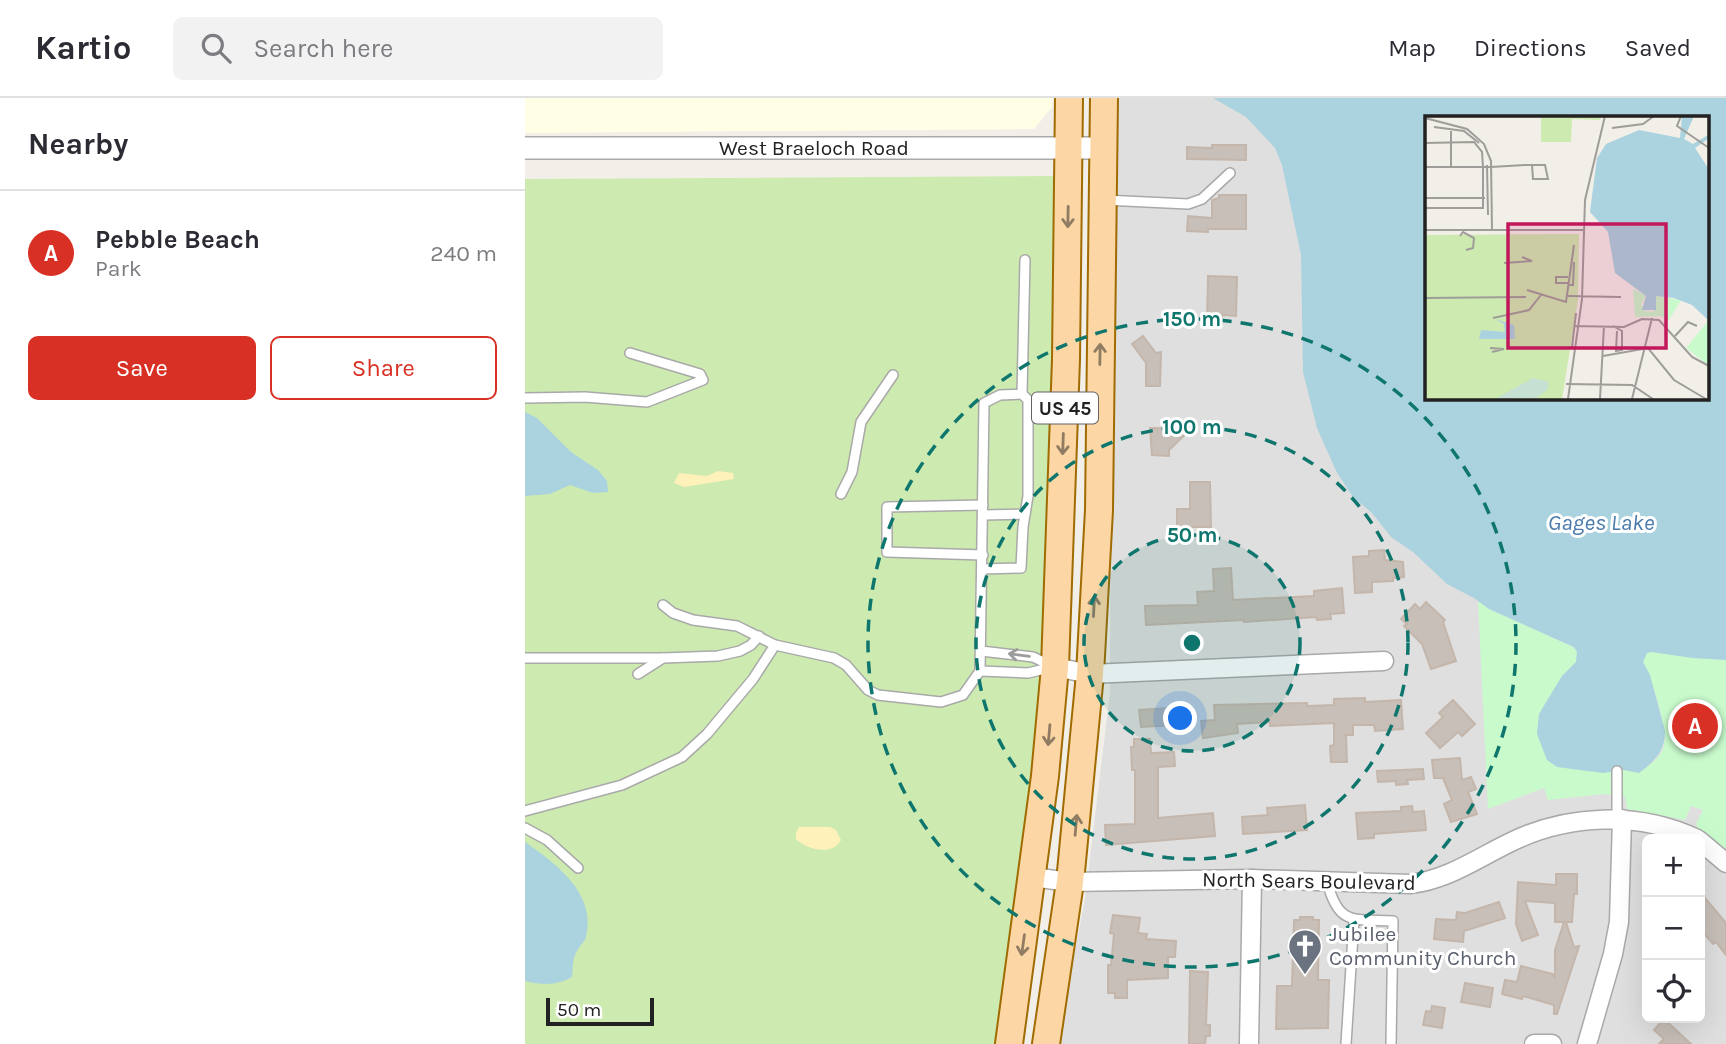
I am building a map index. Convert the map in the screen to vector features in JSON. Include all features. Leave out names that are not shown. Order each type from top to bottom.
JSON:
[{"type":"main road","name":"US 45","points":[[1009,1044],[1045,776],[1055,667],[1066,359],[1069,98]]},
{"type":"main road","name":"US 45","points":[[1046,1044],[1070,882],[1090,674],[1099,510],[1104,98]]},
{"type":"street","name":"West Braeloch Road","points":[[525,148],[1103,148]]},
{"type":"street","points":[[1055,667],[1090,674],[1384,661]]},
{"type":"street","points":[[1587,1044],[1613,954],[1619,922],[1620,819]]},
{"type":"street","name":"North Sears Boulevard","points":[[1032,877],[1070,882],[1252,879],[1410,884],[1428,882],[1453,873],[1509,843],[1546,828],[1586,820],[1620,819],[1684,834]]},
{"type":"street","name":"North Sears Boulevard","points":[[1705,846],[1726,863]]},
{"type":"street","points":[[1252,879],[1253,1042]]},
{"type":"street","points":[[1534,1044],[1552,1044]]},
{"type":"lane","points":[[1102,200],[1188,204],[1202,199],[1230,173]]},
{"type":"lane","points":[[982,569],[1021,568],[1028,496],[1028,400],[1022,394],[1025,260]]},
{"type":"lane","points":[[525,398],[613,398],[647,402],[703,380],[700,374],[690,369],[630,353]]},
{"type":"lane","points":[[841,494],[852,472],[861,422],[893,375]]},
{"type":"lane","points":[[663,605],[673,613],[693,620],[737,626],[775,645],[834,658],[846,665],[868,690],[878,695],[941,702],[963,695],[980,671],[984,403],[1000,395],[1022,394]]},
{"type":"lane","points":[[983,555],[887,552],[887,507],[1025,514]]},
{"type":"lane","points":[[525,658],[718,656],[740,651],[751,645],[759,636]]},
{"type":"lane","points":[[525,811],[622,785],[682,757],[707,734],[753,679],[775,645]]},
{"type":"lane","points":[[981,651],[1033,657],[1055,667]]},
{"type":"lane","points":[[638,674],[663,658]]},
{"type":"lane","points":[[980,671],[1028,673],[1055,667]]},
{"type":"lane","points":[[1617,771],[1620,819]]},
{"type":"lane","points":[[525,828],[547,840],[578,868]]},
{"type":"lane","points":[[1327,881],[1332,901],[1340,914],[1353,919],[1393,921],[1391,1044]]},
{"type":"lane","points":[[1346,1044],[1353,919]]},
{"type":"shaded area","points":[[525,98],[1053,98],[1052,107],[1034,129],[525,133]]},
{"type":"shaded area","points":[[1114,98],[1726,98],[1726,1044],[1057,1044],[1085,899],[1110,693],[1111,131]]},
{"type":"green space","points":[[1060,176],[1052,683],[1000,1044],[525,1044],[525,179]]},
{"type":"green space","points":[[1478,601],[1489,609],[1573,647],[1577,652],[1576,662],[1562,676],[1539,714],[1537,734],[1603,773],[1624,770],[1639,773],[1656,759],[1663,749],[1662,718],[1643,661],[1647,653],[1726,660],[1726,849],[1698,828],[1696,824],[1703,810],[1691,806],[1685,820],[1627,809],[1625,797],[1604,794],[1548,800],[1544,788],[1488,809]]},
{"type":"sand","points":[[718,471],[733,473],[734,479],[684,487],[674,483],[679,473],[707,476]]},
{"type":"sand","points":[[799,827],[830,827],[836,830],[841,840],[826,850],[813,848],[796,839]]},
{"type":"water","name":"Gages Lake","points":[[1213,98],[1726,98],[1726,660],[1647,653],[1643,662],[1650,675],[1665,731],[1658,755],[1639,773],[1624,770],[1603,773],[1557,767],[1547,760],[1537,734],[1539,714],[1562,676],[1576,662],[1577,652],[1574,647],[1489,609],[1447,584],[1413,552],[1391,537],[1372,513],[1353,497],[1337,473],[1317,428],[1303,372],[1301,255],[1282,165],[1275,148],[1246,117]]},
{"type":"water","points":[[525,412],[537,418],[571,452],[598,470],[607,481],[608,492],[593,493],[570,485],[550,494],[525,496]]},
{"type":"water","points":[[525,842],[571,881],[585,907],[588,921],[586,937],[574,957],[572,977],[560,982],[544,984],[525,981]]},
{"type":"building","points":[[1212,145],[1246,145],[1246,160],[1187,159],[1187,147],[1212,148]]},
{"type":"building","points":[[1219,195],[1246,195],[1246,229],[1187,231],[1188,216],[1212,218],[1212,200],[1219,198]]},
{"type":"building","points":[[1208,276],[1237,277],[1236,316],[1222,315],[1222,324],[1207,324]]},
{"type":"building","points":[[1143,336],[1156,353],[1161,352],[1160,386],[1146,386],[1146,363],[1132,344]]},
{"type":"building","points":[[1150,428],[1191,429],[1169,450],[1169,456],[1152,455]]},
{"type":"building","points":[[1190,482],[1210,482],[1211,527],[1177,527],[1177,509],[1190,509]]},
{"type":"building","points":[[1384,550],[1385,560],[1403,562],[1404,577],[1393,578],[1393,581],[1372,582],[1372,592],[1355,593],[1353,557],[1369,556],[1369,551]]},
{"type":"building","points":[[1231,568],[1233,600],[1314,596],[1314,591],[1342,588],[1344,613],[1330,614],[1331,619],[1317,620],[1316,617],[1146,625],[1145,606],[1198,605],[1197,592],[1214,591],[1213,569]]},
{"type":"building","points":[[1426,602],[1445,620],[1443,622],[1456,661],[1431,669],[1422,644],[1404,626],[1407,624],[1401,619],[1415,604],[1420,609]]},
{"type":"building","points":[[1365,698],[1365,702],[1401,700],[1403,729],[1375,731],[1374,725],[1353,725],[1353,735],[1346,735],[1347,762],[1331,762],[1330,746],[1334,745],[1334,723],[1270,726],[1270,722],[1237,724],[1238,733],[1203,738],[1201,721],[1215,720],[1214,705],[1334,705],[1334,699]]},
{"type":"building","points":[[1453,700],[1475,724],[1462,736],[1458,732],[1440,748],[1426,733],[1443,717],[1439,713]]},
{"type":"building","points":[[1168,708],[1168,713],[1190,712],[1191,727],[1141,727],[1139,710]]},
{"type":"building","points":[[1134,739],[1150,739],[1151,753],[1174,752],[1175,766],[1158,767],[1158,818],[1213,813],[1215,836],[1106,845],[1105,825],[1135,824],[1135,770],[1132,770],[1131,747],[1134,747]]},
{"type":"building","points":[[1460,758],[1462,780],[1471,777],[1476,789],[1468,792],[1477,814],[1451,822],[1444,804],[1452,800],[1443,778],[1434,778],[1432,760]]},
{"type":"building","points":[[1423,769],[1424,779],[1407,780],[1408,784],[1396,785],[1396,781],[1378,782],[1377,771]]},
{"type":"building","points":[[1305,805],[1307,830],[1243,834],[1242,817],[1268,815],[1267,808]]},
{"type":"building","points":[[1412,806],[1413,812],[1424,811],[1426,830],[1374,834],[1374,838],[1358,839],[1356,813],[1401,811],[1401,807]]},
{"type":"building","points":[[1556,874],[1577,874],[1572,922],[1566,922],[1574,947],[1579,946],[1557,1014],[1554,1014],[1554,1005],[1523,996],[1522,999],[1502,994],[1505,980],[1517,982],[1521,966],[1553,974],[1555,978],[1555,950],[1564,922],[1555,922],[1555,903],[1525,901],[1538,935],[1522,941],[1516,924],[1518,882],[1556,885]]},
{"type":"building","points":[[1705,898],[1726,923],[1726,955],[1716,942],[1713,944],[1705,935]]},
{"type":"building","points":[[1499,902],[1505,918],[1464,931],[1463,942],[1434,939],[1436,919],[1456,920],[1457,912],[1465,913]]},
{"type":"building","points":[[1113,915],[1140,918],[1138,933],[1147,934],[1146,939],[1176,941],[1175,957],[1168,957],[1168,978],[1127,980],[1127,998],[1115,998],[1115,993],[1108,993],[1108,965],[1111,965],[1114,934],[1110,933]]},
{"type":"building","name":"Jubilee Community Church","points":[[1300,917],[1319,920],[1318,980],[1329,980],[1328,1028],[1276,1029],[1277,986],[1292,986],[1294,920],[1300,920]]},
{"type":"building","points":[[1190,971],[1208,972],[1206,1025],[1210,1025],[1210,1036],[1206,1036],[1205,1044],[1189,1044]]},
{"type":"building","points":[[1465,983],[1493,988],[1490,1007],[1461,1002]]},
{"type":"building","points":[[1432,1006],[1445,1008],[1442,1028],[1423,1025],[1426,1011],[1431,1012]]},
{"type":"building","points":[[1660,1023],[1668,1023],[1691,1044],[1659,1044],[1664,1039],[1654,1030]]},
{"type":"place","name":"Pebble Beach","points":[[1695,726]]},
{"type":"place","name":"Jubilee Community Church","points":[[1305,976]]}]
